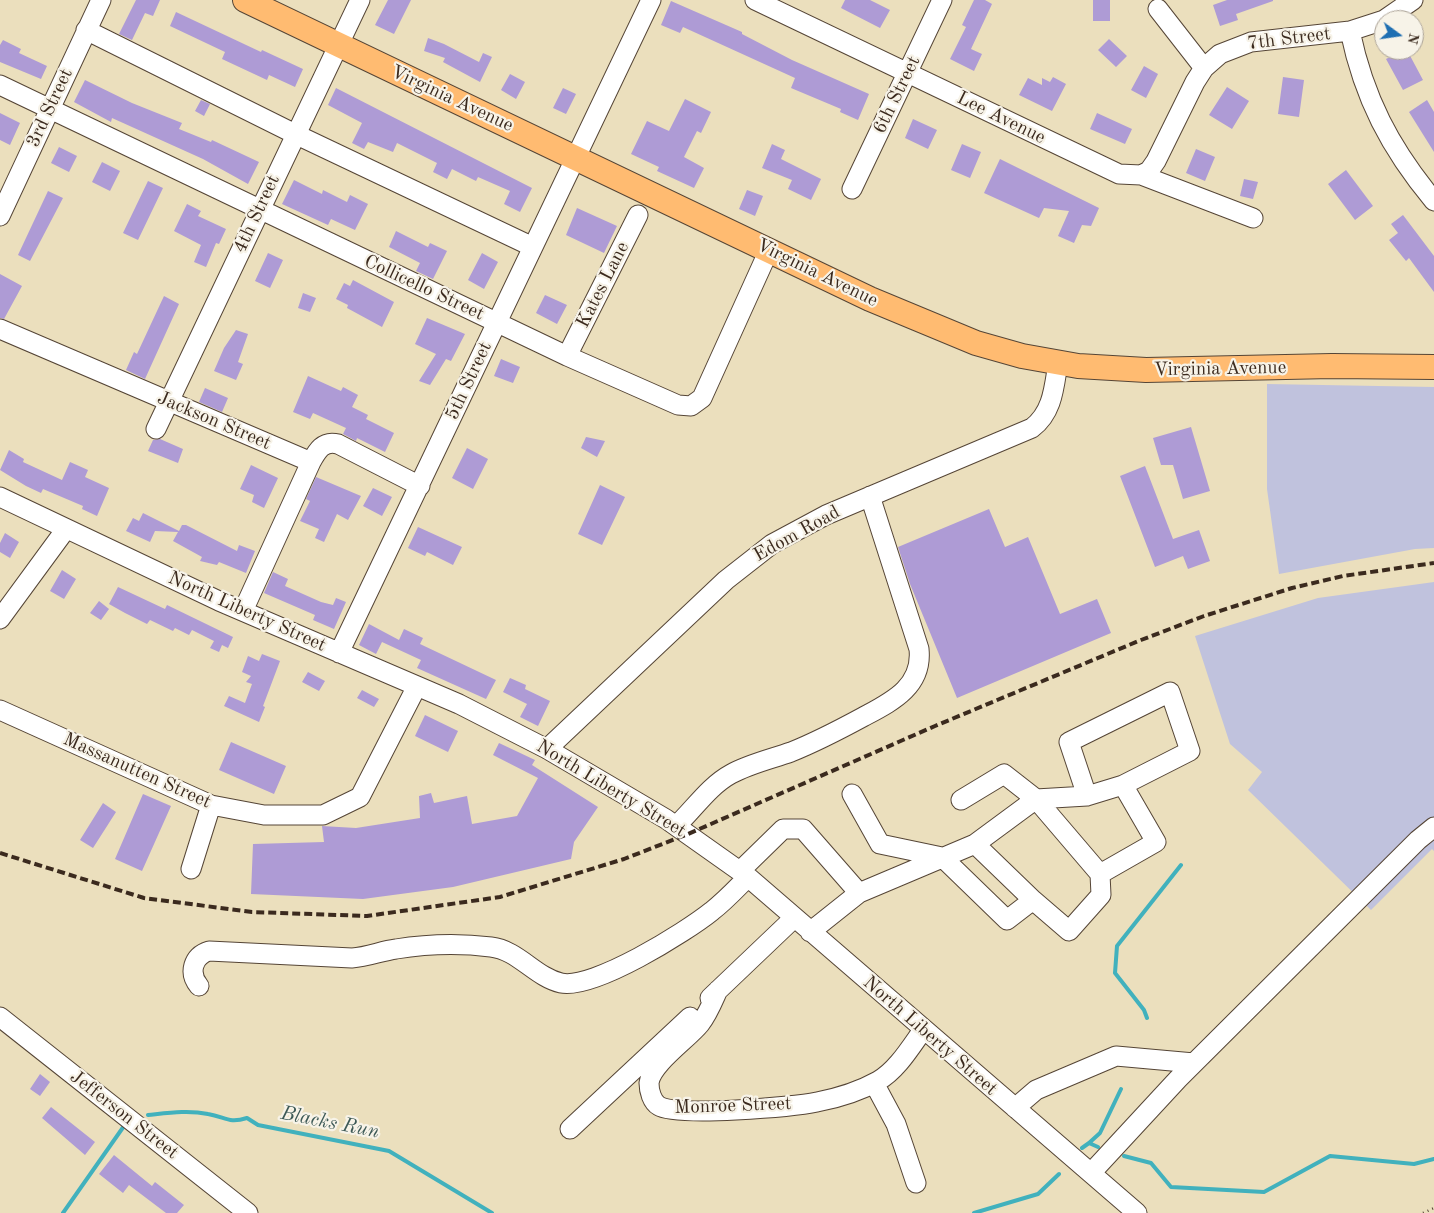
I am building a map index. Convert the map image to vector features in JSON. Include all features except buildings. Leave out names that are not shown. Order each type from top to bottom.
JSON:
[{"type":"main road","name":"Virginia Avenue","points":[[245,0],[870,299],[946,332],[992,348],[1058,363],[1098,368],[1146,370],[1434,366]]},
{"type":"street","name":"3rd Street","points":[[0,216],[100,0]]},
{"type":"street","name":"4th Street","points":[[156,429],[360,0]]},
{"type":"street","name":"5th Street","points":[[339,653],[650,0]]},
{"type":"street","name":"Lee Avenue","points":[[755,0],[1119,174],[1141,175],[1253,218]]},
{"type":"street","name":"6th Street","points":[[852,189],[942,0]]},
{"type":"street","name":"7th Street","points":[[1398,10],[1413,0]]},
{"type":"street","points":[[1158,10],[1204,68]]},
{"type":"street","name":"7th Street","points":[[1141,175],[1149,171],[1156,161],[1192,87],[1204,68],[1220,54],[1244,44],[1350,31],[1374,23]]},
{"type":"street","points":[[86,30],[296,134],[533,247]]},
{"type":"street","points":[[1350,31],[1359,70],[1379,120],[1402,160],[1434,201]]},
{"type":"street","name":"Collicello Street","points":[[0,85],[567,356],[678,405],[691,406],[702,398],[769,250]]},
{"type":"street","name":"Kates Lane","points":[[567,356],[638,214]]},
{"type":"street","name":"Jackson Street","points":[[0,329],[310,462]]},
{"type":"street","name":"Edom Road","points":[[547,749],[748,561],[772,544],[806,525],[870,496],[1032,428],[1049,407],[1058,363]]},
{"type":"street","points":[[243,611],[310,462],[323,445],[335,444],[420,486]]},
{"type":"street","points":[[676,826],[713,786],[729,775],[825,737],[887,703],[905,691],[912,682],[918,668],[918,650],[870,496]]},
{"type":"street","name":"North Liberty Street","points":[[0,497],[243,611],[459,704],[547,749],[676,826],[744,874],[1137,1213]]},
{"type":"street","points":[[0,618],[66,529]]},
{"type":"street","name":"Massanutten Street","points":[[0,710],[211,805],[264,815],[322,815],[360,797],[417,686]]},
{"type":"street","points":[[810,932],[859,893],[975,844],[1036,799],[1087,796],[1123,785],[1190,751],[1170,692],[1069,742],[1087,796]]},
{"type":"street","points":[[961,800],[1004,774],[1036,799],[1100,874],[1101,895],[1069,931],[1033,900],[975,844]]},
{"type":"street","points":[[1100,874],[1156,842],[1123,785]]},
{"type":"street","points":[[852,794],[880,844],[942,857],[1007,920],[1033,900]]},
{"type":"street","points":[[191,869],[211,805]]},
{"type":"street","points":[[1091,1174],[1194,1063],[1411,846],[1434,827]]},
{"type":"street","points":[[199,986],[193,976],[194,964],[200,955],[210,951],[352,958],[366,957],[394,949],[441,945],[499,948],[515,956],[551,980],[567,984],[581,983],[649,952],[688,928],[724,901],[744,874],[783,829],[803,829],[859,893]]},
{"type":"street","name":"Monroe Street","points":[[570,1128],[794,918]]},
{"type":"street","name":"Monroe Street","points":[[718,990],[701,1023],[653,1073],[649,1090],[654,1101],[660,1107],[691,1110],[798,1105],[837,1097],[874,1083],[894,1068],[923,1030]]},
{"type":"street","name":"Jefferson Street","points":[[0,1017],[248,1213]]},
{"type":"street","points":[[1015,1108],[1036,1090],[1116,1056],[1194,1063]]},
{"type":"street","points":[[874,1083],[896,1124],[916,1183]]},
{"type":"path","points":[[1423,1213],[1434,1208]]},
{"type":"shaded area","points":[[1267,384],[1434,387],[1434,548],[1415,549],[1279,574],[1267,489]]},
{"type":"shaded area","points":[[1434,582],[1434,851],[1432,849],[1371,910],[1248,790],[1262,772],[1230,744],[1195,636],[1318,598]]},
{"type":"waterway","points":[[1147,1018],[1144,1010],[1115,973],[1117,946],[1181,865]]},
{"type":"waterway","points":[[1089,1143],[1100,1133],[1121,1089]]},
{"type":"waterway","name":"Blacks Run","points":[[148,1115],[193,1112],[231,1120],[247,1118],[258,1125],[389,1151],[492,1213]]},
{"type":"waterway","name":"Blacks Run","points":[[63,1213],[124,1126]]},
{"type":"waterway","name":"Blacks Run","points":[[1082,1148],[1089,1143],[1098,1147]]},
{"type":"waterway","name":"Blacks Run","points":[[1124,1156],[1151,1163],[1171,1187],[1264,1192],[1330,1156],[1414,1164],[1434,1159]]},
{"type":"waterway","name":"Blacks Run","points":[[974,1213],[1038,1194],[1059,1174]]},
{"type":"railway","points":[[0,853],[144,898],[252,912],[367,916],[500,897],[624,859],[688,834],[935,726],[1141,640],[1204,616],[1292,588],[1343,576],[1434,563]]}]
